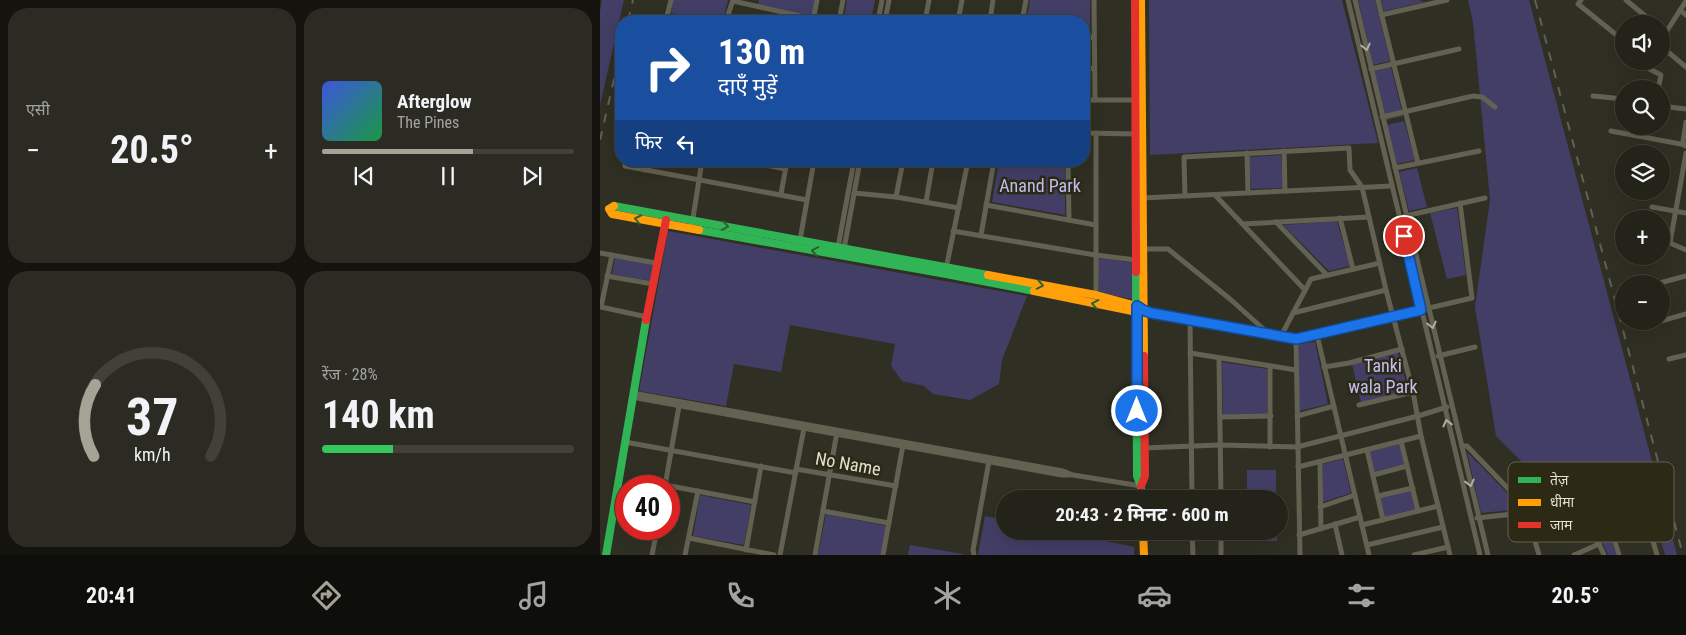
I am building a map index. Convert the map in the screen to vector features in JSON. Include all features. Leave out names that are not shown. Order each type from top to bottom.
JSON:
[{"type":"street","points":[[667,15],[671,0]]},
{"type":"street","points":[[756,7],[757,0]]},
{"type":"street","points":[[815,15],[817,0]]},
{"type":"street","points":[[840,15],[843,0]]},
{"type":"street","points":[[879,15],[882,0]]},
{"type":"street","points":[[886,15],[889,0]]},
{"type":"street","points":[[926,15],[929,0]]},
{"type":"street","points":[[959,15],[962,0]]},
{"type":"street","points":[[991,15],[993,0]]},
{"type":"street","points":[[1023,15],[1026,0]]},
{"type":"street","points":[[1094,0],[1095,100]]},
{"type":"street","points":[[1135,0],[1136,260],[1139,310],[1141,448],[1145,476],[1141,490]]},
{"type":"street","points":[[1139,310],[1143,249],[1141,0]]},
{"type":"street","points":[[1348,0],[1395,168],[1488,555]]},
{"type":"street","points":[[1355,0],[1371,69],[1392,186],[1480,555]]},
{"type":"street","points":[[1378,0],[1418,163]]},
{"type":"street","points":[[1382,14],[1447,0]]},
{"type":"street","points":[[1581,0],[1578,4],[1615,34]]},
{"type":"street","points":[[1626,0],[1644,15]]},
{"type":"street","points":[[728,15],[733,1],[792,15]]},
{"type":"street","points":[[1670,22],[1686,1]]},
{"type":"street","points":[[1680,10],[1686,16]]},
{"type":"street","points":[[1090,37],[1094,38]]},
{"type":"street","points":[[1371,69],[1459,49]]},
{"type":"street","points":[[1670,54],[1686,67]]},
{"type":"street","points":[[1090,68],[1094,69]]},
{"type":"street","points":[[1652,70],[1661,75],[1660,80]]},
{"type":"street","points":[[1380,118],[1473,96],[1482,97],[1495,107]]},
{"type":"street","points":[[1593,96],[1615,99]]},
{"type":"street","points":[[1090,100],[1136,100]]},
{"type":"street","points":[[1670,107],[1686,109]]},
{"type":"street","points":[[1686,122],[1683,142],[1686,148],[1684,182],[1670,243],[1686,250]]},
{"type":"street","points":[[1611,131],[1686,148]]},
{"type":"street","points":[[1090,133],[1136,134]]},
{"type":"street","points":[[1096,133],[1096,295]]},
{"type":"street","points":[[1185,196],[1184,157],[1349,148],[1350,170],[1362,187],[1386,290],[1413,392],[1421,436],[1450,555]]},
{"type":"street","points":[[1395,168],[1479,151]]},
{"type":"street","points":[[1284,152],[1285,191]]},
{"type":"street","points":[[1247,153],[1248,193]]},
{"type":"street","points":[[630,167],[807,200]]},
{"type":"street","points":[[691,229],[701,167]]},
{"type":"street","points":[[779,167],[786,169],[781,194]]},
{"type":"street","points":[[800,240],[813,167]]},
{"type":"street","points":[[841,250],[853,167]]},
{"type":"street","points":[[841,250],[859,167]]},
{"type":"street","points":[[896,197],[902,167]]},
{"type":"street","points":[[926,202],[932,167]]},
{"type":"street","points":[[946,270],[967,167]]},
{"type":"street","points":[[981,235],[993,167]]},
{"type":"street","points":[[1068,167],[1069,220]]},
{"type":"street","points":[[1142,198],[1392,186]]},
{"type":"street","points":[[854,192],[959,208]]},
{"type":"street","points":[[1215,195],[1305,290]]},
{"type":"street","points":[[1400,217],[1485,198]]},
{"type":"street","points":[[841,250],[800,240],[614,206],[609,209],[612,214],[664,224],[841,250],[1190,320],[1296,339],[1472,298],[1460,203]]},
{"type":"street","points":[[986,205],[1096,225]]},
{"type":"street","points":[[1652,207],[1686,213]]},
{"type":"street","points":[[606,555],[656,263],[667,216]]},
{"type":"street","points":[[1243,224],[1368,217]]},
{"type":"street","points":[[1340,218],[1353,269]]},
{"type":"street","points":[[1276,222],[1327,275]]},
{"type":"street","points":[[954,231],[1095,255],[1136,260]]},
{"type":"street","points":[[1143,249],[1168,249],[1270,334]]},
{"type":"street","points":[[600,253],[656,263]]},
{"type":"street","points":[[612,255],[601,307],[647,316]]},
{"type":"street","points":[[1281,336],[1311,279],[1380,263]]},
{"type":"street","points":[[946,270],[1096,295],[1139,310]]},
{"type":"street","points":[[607,276],[653,284]]},
{"type":"street","points":[[1670,280],[1686,276]]},
{"type":"street","points":[[1293,313],[1386,290]]},
{"type":"street","points":[[1670,318],[1686,314]]},
{"type":"street","points":[[1190,320],[1192,490]]},
{"type":"street","points":[[1317,335],[1369,555]]},
{"type":"street","points":[[1296,339],[1300,555]]},
{"type":"street","points":[[1432,358],[1475,347]]},
{"type":"street","points":[[1324,367],[1349,363],[1402,349]]},
{"type":"street","points":[[1190,353],[1296,370]]},
{"type":"street","points":[[1669,359],[1686,355]]},
{"type":"street","points":[[1219,358],[1221,490]]},
{"type":"street","points":[[1270,366],[1270,447]]},
{"type":"street","points":[[1359,405],[1413,392]]},
{"type":"street","points":[[633,395],[638,394],[989,460],[1063,471],[1073,475],[1141,486]]},
{"type":"street","points":[[633,395],[637,398],[679,406],[837,432]]},
{"type":"street","points":[[667,475],[679,406]]},
{"type":"street","points":[[1297,416],[1334,406]]},
{"type":"street","points":[[1141,448],[1191,446],[1297,447],[1452,406]]},
{"type":"street","points":[[1220,417],[1271,416]]},
{"type":"street","points":[[780,555],[804,428]]},
{"type":"street","points":[[815,555],[837,432]]},
{"type":"street","points":[[1298,467],[1421,436]]},
{"type":"street","name":"No Name","points":[[625,442],[761,466],[830,474],[896,486]]},
{"type":"street","points":[[1402,442],[1418,511]]},
{"type":"street","name":"No Name","points":[[883,555],[903,444]]},
{"type":"street","points":[[1462,446],[1467,446],[1508,488]]},
{"type":"street","points":[[1367,450],[1383,520]]},
{"type":"street","points":[[972,553],[989,460]]},
{"type":"street","points":[[1320,462],[1321,529]]},
{"type":"street","points":[[746,550],[761,466]]},
{"type":"street","points":[[1373,475],[1407,466]]},
{"type":"street","points":[[680,488],[755,502]]},
{"type":"street","points":[[1378,496],[1413,488]]},
{"type":"street","points":[[685,555],[698,491]]},
{"type":"street","points":[[1320,507],[1355,495]]},
{"type":"street","points":[[1362,525],[1438,506]]},
{"type":"street","points":[[823,511],[889,522]]},
{"type":"street","points":[[1471,518],[1508,514]]},
{"type":"street","points":[[1299,535],[1360,517]]},
{"type":"street","points":[[1335,524],[1342,555]]},
{"type":"street","points":[[1367,545],[1443,527]]},
{"type":"street","points":[[689,538],[774,555]]},
{"type":"street","points":[[652,555],[655,540]]},
{"type":"street","points":[[1143,540],[1144,555]]},
{"type":"street","points":[[1192,540],[1193,555]]},
{"type":"street","points":[[1221,540],[1221,555]]},
{"type":"street","points":[[1536,542],[1539,555]]},
{"type":"street","points":[[1615,542],[1619,555]]},
{"type":"street","points":[[1653,542],[1657,555]]},
{"type":"street","points":[[1574,555],[1599,544],[1604,555]]},
{"type":"street","points":[[1414,555],[1448,547]]},
{"type":"green space","points":[[602,0],[624,0],[621,15],[615,15],[615,39],[600,105],[600,11]]},
{"type":"green space","points":[[673,0],[728,0],[724,15],[681,15],[671,13]]},
{"type":"green space","points":[[759,0],[816,0],[813,15],[758,5]]},
{"type":"green space","points":[[847,0],[875,0],[872,15],[844,15]]},
{"type":"green space","points":[[1030,0],[1090,0],[1090,15],[1027,15]]},
{"type":"green space","points":[[1149,0],[1342,0],[1378,143],[1150,155]]},
{"type":"green space","points":[[1358,0],[1375,0],[1390,61],[1373,65]]},
{"type":"green space","points":[[1381,0],[1419,0],[1425,2],[1384,11]]},
{"type":"green space","points":[[1468,0],[1529,0],[1615,322],[1615,330],[1617,330],[1652,462],[1522,462],[1496,436],[1475,307],[1490,200],[1473,22]]},
{"type":"green space","points":[[1391,67],[1403,116],[1386,120],[1374,71]]},
{"type":"green space","points":[[1404,121],[1415,160],[1397,164],[1387,125]]},
{"type":"green space","points":[[1281,155],[1283,188],[1251,189],[1249,157]]},
{"type":"green space","name":"Anand Park","points":[[998,167],[1065,167],[1065,215],[992,202]]},
{"type":"green space","points":[[1417,168],[1427,207],[1409,211],[1399,172]]},
{"type":"green space","points":[[1457,208],[1466,275],[1447,279],[1430,213]]},
{"type":"green space","points":[[1337,221],[1350,266],[1329,271],[1283,225]]},
{"type":"green space","points":[[668,231],[1027,296],[1002,360],[999,384],[970,400],[933,394],[924,386],[902,381],[891,366],[895,344],[790,325],[781,372],[734,364],[726,406],[639,391]]},
{"type":"green space","points":[[615,257],[654,265],[651,281],[612,274]]},
{"type":"green space","points":[[1097,258],[1137,263],[1137,300],[1099,293]]},
{"type":"green space","points":[[1315,342],[1328,404],[1299,411],[1299,344]]},
{"type":"green space","name":"Tanki wala Park","points":[[1398,352],[1408,391],[1361,403],[1352,364]]},
{"type":"green space","points":[[1222,362],[1267,369],[1267,414],[1223,415]]},
{"type":"green space","points":[[1400,444],[1405,464],[1374,472],[1369,451]]},
{"type":"green space","points":[[1467,452],[1508,494],[1508,510],[1481,513]]},
{"type":"green space","points":[[1343,459],[1351,493],[1323,502],[1323,464]]},
{"type":"green space","points":[[1247,470],[1276,470],[1276,490],[1247,490]]},
{"type":"green space","points":[[1411,490],[1415,509],[1384,517],[1379,497]]},
{"type":"green space","points":[[700,495],[751,505],[744,545],[693,536]]},
{"type":"green space","points":[[826,514],[887,526],[881,555],[818,555]]},
{"type":"green space","points":[[985,516],[996,518],[996,540],[1101,540],[1134,547],[1134,555],[978,555]]},
{"type":"green space","points":[[1247,540],[1277,540],[1277,541]]},
{"type":"green space","points":[[1602,542],[1612,542],[1616,555],[1608,555]]},
{"type":"green space","points":[[1661,542],[1674,542],[1677,555],[1665,555]]},
{"type":"green space","points":[[910,545],[963,554],[963,555],[908,555]]},
{"type":"railway","points":[[629,15],[633,0]]},
{"type":"railway","points":[[1535,0],[1658,462]]},
{"type":"railway","points":[[600,140],[615,75]]},
{"type":"railway","points":[[1674,521],[1683,555]]},
{"type":"traffic: fast","points":[[614,206],[988,275]]},
{"type":"traffic: fast","points":[[699,230],[1034,291]]},
{"type":"traffic: fast","points":[[1136,272],[1137,476],[1141,490]]},
{"type":"traffic: fast","points":[[606,555],[646,320]]},
{"type":"traffic: slow","points":[[1141,0],[1144,356]]},
{"type":"traffic: slow","points":[[614,206],[609,209],[612,214],[699,230]]},
{"type":"traffic: slow","points":[[988,275],[1096,295],[1137,306],[1143,311],[1137,312],[1034,291]]},
{"type":"traffic: slow","points":[[1143,540],[1144,555]]},
{"type":"traffic: jam","points":[[1135,0],[1136,272]]},
{"type":"traffic: jam","points":[[646,320],[666,220]]},
{"type":"traffic: jam","points":[[1141,486],[1145,476],[1144,356]]},
{"type":"route","points":[[1137,411],[1137,306],[1151,313],[1296,339],[1421,310],[1404,236]]}]
